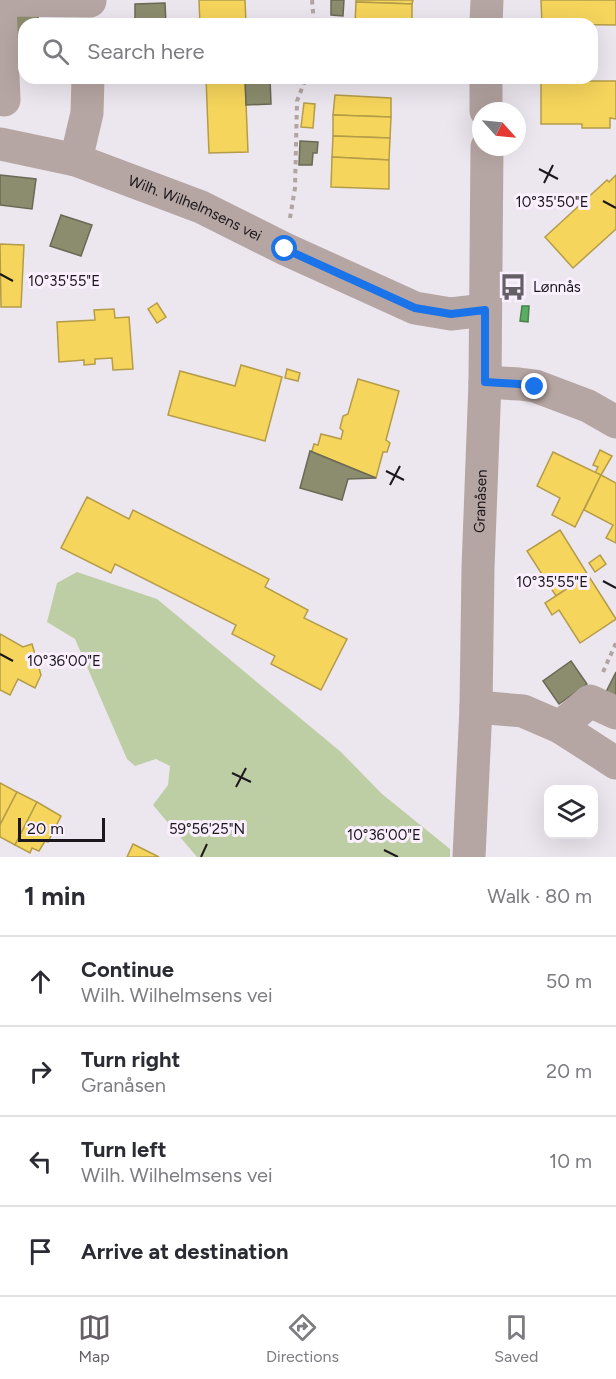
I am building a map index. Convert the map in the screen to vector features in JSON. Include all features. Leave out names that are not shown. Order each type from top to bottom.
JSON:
[{"type":"street","points":[[0,0],[90,8]]},
{"type":"street","points":[[486,18],[487,0]]},
{"type":"street","points":[[0,6],[4,100]]},
{"type":"street","points":[[76,160],[87,113],[88,84]]},
{"type":"street","points":[[486,84],[486,102]]},
{"type":"street","name":"Wilh. Wilhelmsens vei","points":[[0,144],[76,160],[201,207],[285,249],[415,308],[451,314],[485,310]]},
{"type":"street","name":"Granåsen","points":[[469,857],[476,707],[478,568],[485,382],[487,156]]},
{"type":"street","points":[[485,382],[535,387],[588,406],[616,422]]},
{"type":"street","points":[[560,727],[590,702],[616,713]]},
{"type":"street","points":[[476,707],[523,711],[560,727],[616,763]]},
{"type":"path","points":[[312,0],[314,18]]},
{"type":"path","points":[[285,249],[295,188],[297,101],[304,84]]},
{"type":"green space","points":[[77,572],[157,599],[341,752],[382,794],[450,849],[450,857],[197,857],[153,805],[168,785],[170,766],[156,759],[135,766],[127,759],[75,639],[47,622],[57,583]]},
{"type":"building: Homes","points":[[199,0],[245,0],[246,18],[200,18]]},
{"type":"building: Homes","points":[[356,0],[413,0],[412,4],[356,2]]},
{"type":"building: Homes","points":[[541,0],[616,0],[616,25],[598,25],[598,18],[542,18]]},
{"type":"building: Homes","points":[[356,2],[412,4],[412,18],[355,18]]},
{"type":"building: Homes","points":[[598,81],[616,81],[616,119],[610,118],[610,128],[582,128],[582,124],[541,124],[541,84],[598,84]]},
{"type":"building: Homes","points":[[206,84],[245,84],[248,152],[209,153]]},
{"type":"building: Homes","points":[[335,95],[391,98],[391,117],[333,115]]},
{"type":"building: Homes","points":[[304,103],[315,104],[313,128],[301,127]]},
{"type":"building: Homes","points":[[333,115],[391,117],[390,138],[333,136]]},
{"type":"building: Homes","points":[[333,136],[390,138],[389,160],[332,157]]},
{"type":"building: Homes","points":[[332,157],[389,160],[389,189],[331,187]]},
{"type":"building: Homes","points":[[616,175],[616,229],[573,268],[545,237],[607,180],[609,182]]},
{"type":"building: Homes","points":[[0,244],[24,245],[21,307],[1,307]]},
{"type":"building: Homes","points":[[157,303],[166,317],[157,323],[148,309]]},
{"type":"building: Homes","points":[[114,309],[115,318],[129,317],[133,369],[113,370],[112,358],[95,359],[95,364],[84,365],[84,360],[59,362],[57,322],[95,320],[94,310]]},
{"type":"building: Homes","points":[[241,365],[282,377],[265,441],[168,415],[180,371],[235,386]]},
{"type":"building: Homes","points":[[287,369],[300,373],[298,381],[285,378]]},
{"type":"building: Homes","points":[[358,379],[399,391],[386,440],[390,443],[387,452],[383,452],[376,478],[310,451],[314,444],[318,445],[321,434],[341,439],[343,431],[340,428],[343,416],[348,414]]},
{"type":"building: Homes","points":[[600,450],[612,456],[601,475],[595,473],[598,467],[593,465]]},
{"type":"building: Homes","points":[[553,452],[601,475],[575,527],[552,515],[560,498],[537,486]]},
{"type":"building: Homes","points":[[601,475],[616,483],[616,543],[606,538],[613,525],[584,510]]},
{"type":"building: Homes","points":[[87,497],[129,519],[133,510],[269,579],[265,587],[308,610],[304,618],[347,639],[321,690],[271,664],[275,656],[232,634],[236,625],[115,564],[111,573],[61,548]]},
{"type":"building: Homes","points":[[560,530],[588,575],[556,596],[527,551]]},
{"type":"building: Homes","points":[[600,555],[606,564],[595,572],[589,563]]},
{"type":"building: Homes","points":[[588,575],[616,619],[580,643],[559,610],[552,615],[545,603]]},
{"type":"building: Homes","points":[[0,634],[23,647],[32,644],[41,675],[35,688],[18,679],[10,695],[0,690]]},
{"type":"building: Homes","points":[[0,783],[17,792],[0,825]]},
{"type":"building: Homes","points":[[17,792],[37,802],[15,845],[0,837],[0,825]]},
{"type":"building: Homes","points":[[37,802],[61,816],[48,842],[45,841],[39,851],[32,848],[30,853],[15,845]]},
{"type":"building: Homes","points":[[133,844],[159,857],[127,857]]},
{"type":"building: Public","points":[[522,306],[529,306],[528,322],[520,321]]},
{"type":"building: Industry","points":[[331,0],[344,0],[343,16],[331,15]]},
{"type":"building: Industry","points":[[165,3],[166,18],[135,18],[135,4]]},
{"type":"building: Industry","points":[[12,13],[38,13],[38,18],[18,18],[18,38],[12,38]]},
{"type":"building: Industry","points":[[245,84],[270,84],[271,104],[246,105]]},
{"type":"building: Industry","points":[[300,141],[318,142],[317,153],[313,153],[312,165],[299,165]]},
{"type":"building: Industry","points":[[0,175],[36,179],[32,209],[0,205]]},
{"type":"building: Industry","points":[[61,215],[92,225],[81,256],[50,246]]},
{"type":"building: Industry","points":[[310,451],[376,478],[348,479],[342,500],[300,488]]},
{"type":"building: Industry","points":[[571,661],[587,684],[559,704],[543,681]]},
{"type":"building: Industry","points":[[616,672],[616,697],[606,692]]},
{"type":"place","name":"Lønnås","points":[[513,287]]},
{"type":"route","points":[[285,249],[415,308],[451,314],[485,310],[485,382],[535,387]]}]
